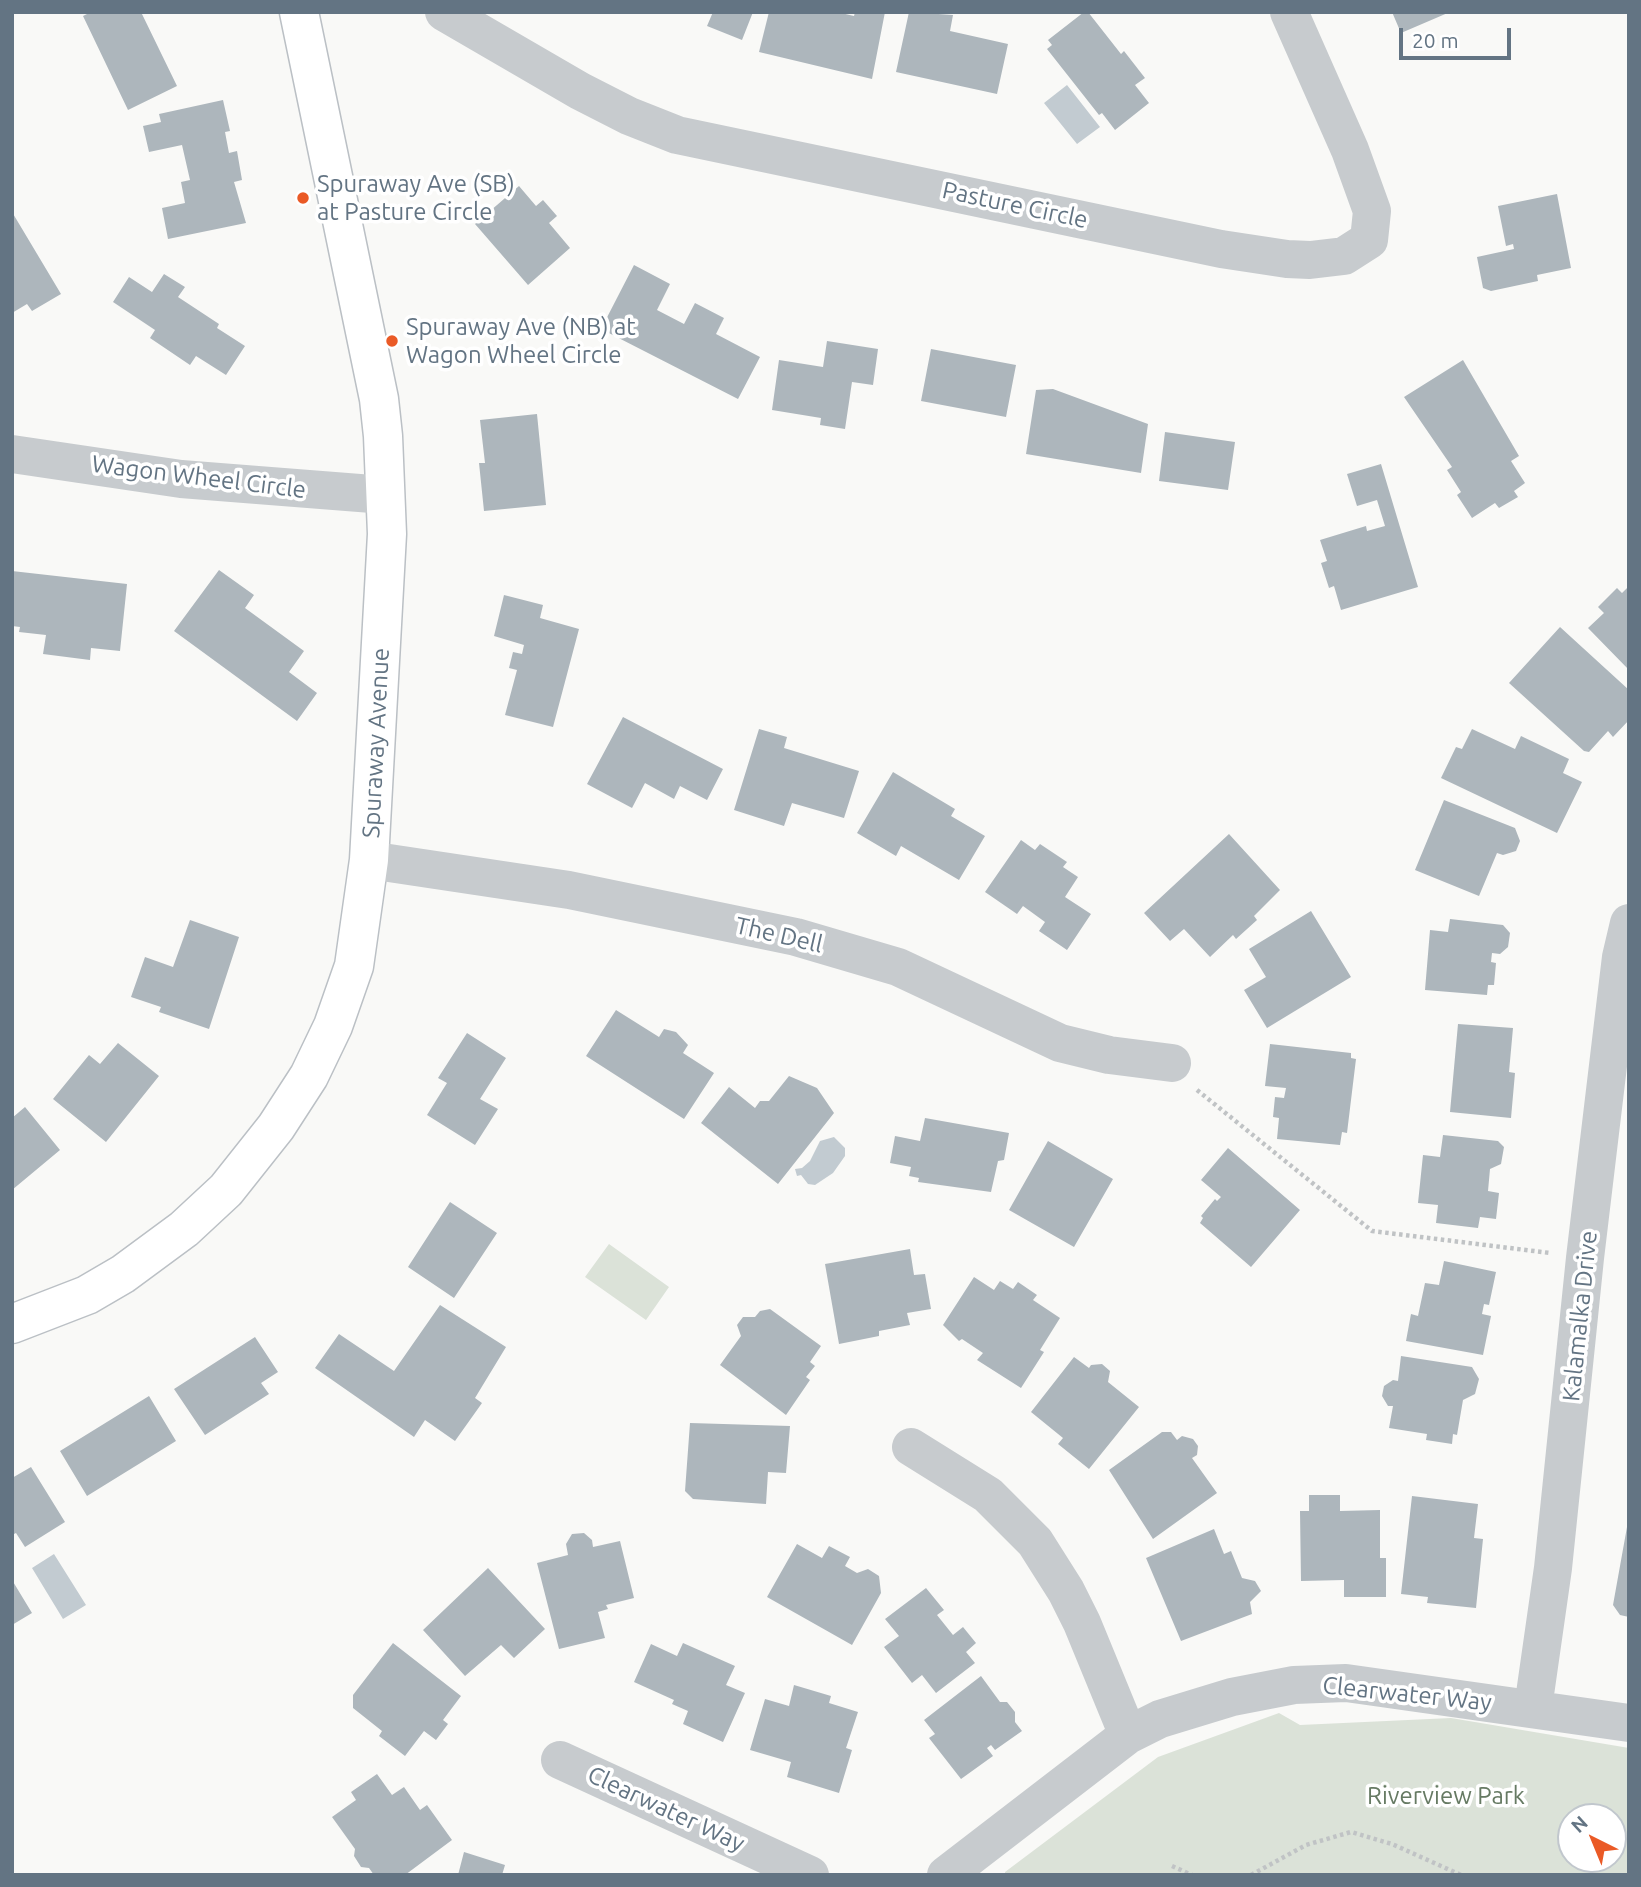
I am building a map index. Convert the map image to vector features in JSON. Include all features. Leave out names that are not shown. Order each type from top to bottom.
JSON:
[{"type":"street","name":"Spuraway Avenue","points":[[12,1324],[88,1295],[157,1250],[226,1190],[276,1127],[322,1052],[345,995],[361,933],[369,860],[387,534],[386,495],[379,399],[299,12]]},
{"type":"street","name":"Pasture Circle","points":[[444,12],[605,104],[677,135],[1221,248],[1298,260],[1345,256],[1369,240],[1372,211],[1350,150],[1289,12]]},
{"type":"street","name":"Wagon Wheel Circle","points":[[12,454],[181,478],[386,495]]},
{"type":"street","name":"The Dell","points":[[369,860],[569,890],[796,937],[898,967],[1060,1043],[1108,1055],[1172,1063]]},
{"type":"street","name":"Kalamalka Drive","points":[[1532,1709],[1553,1568],[1585,1258],[1621,957],[1629,923]]},
{"type":"street","points":[[911,1447],[988,1495],[1035,1542],[1082,1623],[1128,1735]]},
{"type":"street","name":"Clearwater Way","points":[[946,1875],[1128,1735],[1160,1719],[1198,1706],[1268,1690],[1320,1683],[1346,1683],[1629,1723]]},
{"type":"street","name":"Clearwater Way","points":[[560,1760],[810,1875]]},
{"type":"path","points":[[1172,1063],[1204,1098],[1371,1231],[1527,1250]]},
{"type":"path","points":[[1251,1875],[1306,1844],[1351,1832],[1392,1844],[1461,1875]]},
{"type":"path","points":[[1172,1866],[1192,1875]]},
{"type":"green space","points":[[609,1244],[669,1287],[646,1320],[585,1277]]},
{"type":"green space","name":"Riverview Park","points":[[1279,1713],[1300,1725],[1451,1718],[1629,1748],[1629,1875],[1005,1875],[1005,1872],[1158,1757]]},
{"type":"shaded area","points":[[1067,85],[1100,127],[1077,144],[1044,103]]},
{"type":"shaded area","points":[[834,1137],[845,1148],[845,1156],[833,1173],[815,1185],[808,1184],[801,1175],[797,1176],[795,1169],[802,1168],[810,1161],[820,1141]]},
{"type":"shaded area","points":[[54,1554],[86,1605],[63,1619],[32,1568]]},
{"type":"building","points":[[91,12],[141,12],[177,86],[128,110],[83,16]]},
{"type":"building","points":[[713,12],[753,12],[742,40],[707,26]]},
{"type":"building","points":[[769,12],[837,12],[854,16],[855,12],[885,12],[872,79],[759,52]]},
{"type":"building","points":[[909,12],[953,15],[950,31],[1008,44],[997,94],[896,72]]},
{"type":"building","points":[[1084,12],[1088,12],[1121,54],[1124,51],[1145,78],[1135,85],[1149,103],[1115,130],[1102,113],[1099,115],[1047,49],[1052,45],[1048,40]]},
{"type":"building","points":[[1392,12],[1450,12],[1401,33]]},
{"type":"building","points":[[223,100],[230,131],[225,132],[229,153],[237,151],[242,180],[234,182],[246,223],[168,239],[162,208],[185,203],[181,182],[190,180],[182,145],[149,152],[143,126],[161,122],[159,114]]},
{"type":"building","points":[[519,186],[536,206],[543,200],[557,216],[549,223],[570,248],[528,285],[475,224]]},
{"type":"building","points":[[1557,194],[1571,268],[1537,275],[1538,281],[1491,291],[1483,288],[1477,257],[1514,249],[1513,244],[1506,246],[1498,206]]},
{"type":"building","points":[[12,212],[61,294],[32,311],[27,304],[12,313]]},
{"type":"building","points":[[634,265],[670,284],[657,310],[684,324],[695,303],[724,318],[716,334],[760,357],[738,399],[601,329]]},
{"type":"building","points":[[164,274],[185,287],[178,297],[219,324],[217,328],[245,346],[226,375],[196,356],[190,365],[150,338],[155,330],[113,302],[129,277],[152,292]]},
{"type":"building","points":[[827,341],[878,349],[873,385],[852,382],[845,429],[820,425],[821,418],[772,410],[779,360],[823,367]]},
{"type":"building","points":[[931,349],[1016,365],[1006,417],[921,401]]},
{"type":"building","points":[[1463,360],[1519,456],[1511,461],[1525,483],[1514,491],[1518,497],[1499,508],[1495,503],[1472,518],[1457,495],[1461,492],[1447,470],[1452,467],[1404,397]]},
{"type":"building","points":[[1053,389],[1148,424],[1141,473],[1026,454],[1036,390]]},
{"type":"building","points":[[537,414],[546,505],[484,511],[479,463],[485,463],[480,420]]},
{"type":"building","points":[[1165,432],[1235,442],[1228,490],[1159,481]]},
{"type":"building","points":[[1381,464],[1418,587],[1341,610],[1334,586],[1329,588],[1321,563],[1327,561],[1320,540],[1366,526],[1367,531],[1385,526],[1377,500],[1357,506],[1347,474]]},
{"type":"building","points":[[219,570],[254,595],[245,608],[304,651],[289,672],[317,693],[297,721],[174,631]]},
{"type":"building","points":[[12,571],[127,584],[120,651],[91,648],[90,660],[43,654],[46,635],[19,632],[20,627],[12,626]]},
{"type":"building","points":[[1629,586],[1629,670],[1588,628],[1604,613],[1598,607],[1617,588],[1622,593]]},
{"type":"building","points":[[504,595],[543,605],[540,618],[579,629],[553,727],[505,715],[517,670],[509,668],[513,652],[522,654],[524,645],[494,636]]},
{"type":"building","points":[[1560,627],[1629,690],[1629,720],[1613,737],[1608,731],[1589,752],[1584,751],[1509,683]]},
{"type":"building","points":[[623,717],[723,769],[707,800],[680,786],[674,799],[645,783],[632,808],[587,784]]},
{"type":"building","points":[[759,729],[787,737],[784,748],[859,771],[844,818],[792,803],[784,826],[734,810]]},
{"type":"building","points":[[1472,729],[1515,749],[1521,736],[1569,759],[1563,773],[1582,782],[1557,833],[1441,778],[1456,747],[1462,749]]},
{"type":"building","points":[[893,772],[955,809],[951,816],[985,836],[959,880],[901,846],[896,856],[857,833]]},
{"type":"building","points":[[1444,800],[1515,828],[1520,841],[1516,851],[1503,855],[1497,853],[1479,896],[1415,870]]},
{"type":"building","points":[[1229,834],[1280,890],[1254,916],[1257,920],[1236,939],[1233,935],[1210,957],[1184,929],[1170,941],[1144,913]]},
{"type":"building","points":[[1021,840],[1035,850],[1040,844],[1067,862],[1063,867],[1078,877],[1065,897],[1091,914],[1067,950],[1039,931],[1045,922],[1023,906],[1017,914],[985,892]]},
{"type":"building","points":[[1311,911],[1351,977],[1267,1028],[1244,990],[1266,977],[1249,949]]},
{"type":"building","points":[[1450,919],[1503,925],[1510,933],[1508,947],[1500,954],[1492,953],[1491,962],[1496,963],[1494,985],[1488,985],[1487,995],[1425,990],[1430,930],[1448,932]]},
{"type":"building","points":[[190,920],[239,937],[209,1029],[159,1012],[161,1007],[131,997],[145,957],[173,967]]},
{"type":"building","points":[[616,1010],[659,1037],[664,1029],[676,1032],[688,1045],[683,1053],[714,1073],[684,1119],[586,1056]]},
{"type":"building","points":[[1458,1024],[1513,1028],[1509,1072],[1515,1073],[1511,1118],[1450,1112]]},
{"type":"building","points":[[467,1033],[506,1058],[480,1099],[498,1109],[475,1145],[427,1115],[447,1083],[438,1078]]},
{"type":"building","points":[[118,1043],[159,1076],[106,1142],[53,1099],[89,1055],[100,1064]]},
{"type":"building","points":[[1270,1044],[1351,1053],[1351,1058],[1356,1059],[1347,1133],[1342,1132],[1340,1145],[1277,1139],[1279,1118],[1273,1117],[1275,1097],[1284,1098],[1286,1088],[1265,1086]]},
{"type":"building","points":[[789,1076],[817,1088],[834,1113],[778,1184],[701,1123],[729,1087],[755,1108],[760,1101],[769,1101]]},
{"type":"building","points":[[25,1107],[60,1150],[12,1190],[12,1118]]},
{"type":"building","points":[[925,1118],[1009,1133],[1004,1160],[998,1161],[991,1192],[918,1182],[919,1178],[909,1176],[911,1167],[890,1163],[895,1136],[920,1141]]},
{"type":"building","points":[[1443,1135],[1498,1141],[1504,1147],[1501,1164],[1490,1169],[1488,1191],[1499,1193],[1496,1219],[1480,1217],[1478,1228],[1436,1223],[1438,1205],[1418,1203],[1423,1155],[1440,1157]]},
{"type":"building","points":[[1048,1141],[1113,1179],[1074,1247],[1009,1210]]},
{"type":"building","points":[[1228,1148],[1300,1210],[1251,1267],[1200,1223],[1203,1218],[1201,1216],[1215,1199],[1217,1201],[1221,1197],[1201,1180]]},
{"type":"building","points":[[450,1202],[497,1233],[454,1298],[408,1267]]},
{"type":"building","points":[[910,1249],[914,1275],[925,1274],[931,1309],[907,1313],[910,1325],[879,1331],[879,1336],[839,1344],[825,1264]]},
{"type":"building","points":[[1444,1261],[1496,1272],[1489,1305],[1484,1304],[1482,1314],[1491,1316],[1483,1355],[1406,1341],[1411,1314],[1418,1316],[1425,1283],[1439,1285]]},
{"type":"building","points":[[974,1277],[994,1290],[1000,1281],[1013,1289],[1018,1282],[1037,1295],[1033,1300],[1060,1318],[1040,1350],[1044,1352],[1021,1388],[977,1360],[983,1353],[962,1339],[959,1341],[943,1325]]},
{"type":"building","points":[[440,1305],[506,1347],[475,1398],[482,1403],[455,1441],[425,1420],[414,1437],[315,1368],[339,1334],[394,1371]]},
{"type":"building","points":[[770,1309],[821,1346],[810,1362],[815,1366],[806,1377],[810,1380],[786,1415],[720,1365],[741,1336],[737,1325],[743,1317],[755,1317],[760,1311]]},
{"type":"building","points":[[255,1337],[278,1372],[261,1383],[269,1394],[205,1435],[174,1389]]},
{"type":"building","points":[[1401,1356],[1472,1367],[1479,1379],[1475,1394],[1463,1400],[1457,1435],[1453,1434],[1452,1444],[1426,1440],[1427,1434],[1389,1428],[1393,1406],[1388,1406],[1382,1396],[1384,1386],[1393,1380],[1398,1381]]},
{"type":"building","points":[[1074,1357],[1089,1368],[1091,1365],[1102,1364],[1110,1371],[1108,1382],[1139,1407],[1089,1469],[1058,1444],[1063,1438],[1031,1412]]},
{"type":"building","points":[[149,1396],[176,1441],[87,1496],[60,1451]]},
{"type":"building","points":[[690,1423],[790,1426],[786,1473],[768,1472],[766,1504],[693,1499],[685,1491]]},
{"type":"building","points":[[1162,1432],[1171,1432],[1177,1440],[1182,1436],[1193,1439],[1198,1446],[1197,1455],[1192,1458],[1217,1493],[1153,1539],[1109,1470]]},
{"type":"building","points":[[31,1467],[65,1522],[25,1547],[16,1533],[12,1535],[12,1478]]},
{"type":"building","points":[[1309,1495],[1340,1495],[1340,1511],[1380,1510],[1380,1558],[1386,1558],[1386,1597],[1344,1597],[1344,1580],[1301,1581],[1300,1511],[1309,1511]]},
{"type":"building","points":[[1412,1496],[1478,1504],[1474,1538],[1483,1539],[1476,1608],[1427,1603],[1428,1597],[1401,1594]]},
{"type":"building","points":[[1627,1527],[1629,1617],[1620,1615],[1613,1605]]},
{"type":"building","points":[[1214,1529],[1224,1554],[1231,1551],[1242,1578],[1255,1581],[1261,1591],[1250,1602],[1252,1614],[1181,1641],[1146,1558]]},
{"type":"building","points":[[584,1533],[592,1540],[593,1547],[620,1541],[634,1598],[606,1605],[608,1609],[598,1612],[605,1638],[559,1649],[537,1563],[568,1555],[566,1544],[572,1534]]},
{"type":"building","points":[[797,1544],[822,1558],[829,1546],[850,1557],[845,1566],[857,1573],[868,1569],[879,1576],[881,1593],[852,1645],[767,1597]]},
{"type":"building","points":[[488,1568],[545,1629],[514,1658],[501,1645],[465,1676],[423,1630]]},
{"type":"building","points":[[12,1580],[32,1613],[12,1625]]},
{"type":"building","points":[[926,1588],[944,1610],[937,1615],[953,1635],[963,1627],[976,1643],[966,1652],[975,1663],[936,1693],[922,1675],[912,1683],[884,1647],[899,1636],[885,1619]]},
{"type":"building","points":[[393,1643],[461,1696],[443,1720],[448,1724],[436,1740],[424,1731],[405,1756],[379,1736],[382,1731],[353,1708],[353,1695]]},
{"type":"building","points":[[683,1643],[735,1666],[726,1685],[745,1693],[723,1742],[683,1724],[688,1711],[672,1704],[674,1700],[634,1682],[651,1644],[677,1656]]},
{"type":"building","points":[[981,1676],[1000,1702],[1007,1702],[1015,1712],[1015,1722],[1022,1731],[995,1750],[991,1745],[987,1748],[993,1756],[961,1779],[929,1738],[935,1734],[924,1720]]},
{"type":"building","points":[[794,1685],[831,1696],[829,1703],[858,1712],[846,1748],[852,1750],[839,1793],[787,1777],[791,1762],[750,1750],[765,1699],[789,1706]]},
{"type":"building","points":[[377,1774],[392,1795],[404,1787],[420,1810],[427,1805],[452,1840],[405,1875],[374,1875],[369,1868],[361,1867],[354,1856],[355,1849],[332,1817],[356,1800],[351,1792]]},
{"type":"building","points":[[464,1852],[505,1865],[502,1875],[458,1875]]},
{"type":"place","name":"Spuraway Ave (SB) at Pasture Circle","points":[[303,198]]},
{"type":"place","name":"Spuraway Ave (NB) at Wagon Wheel Circle","points":[[392,341]]}]
